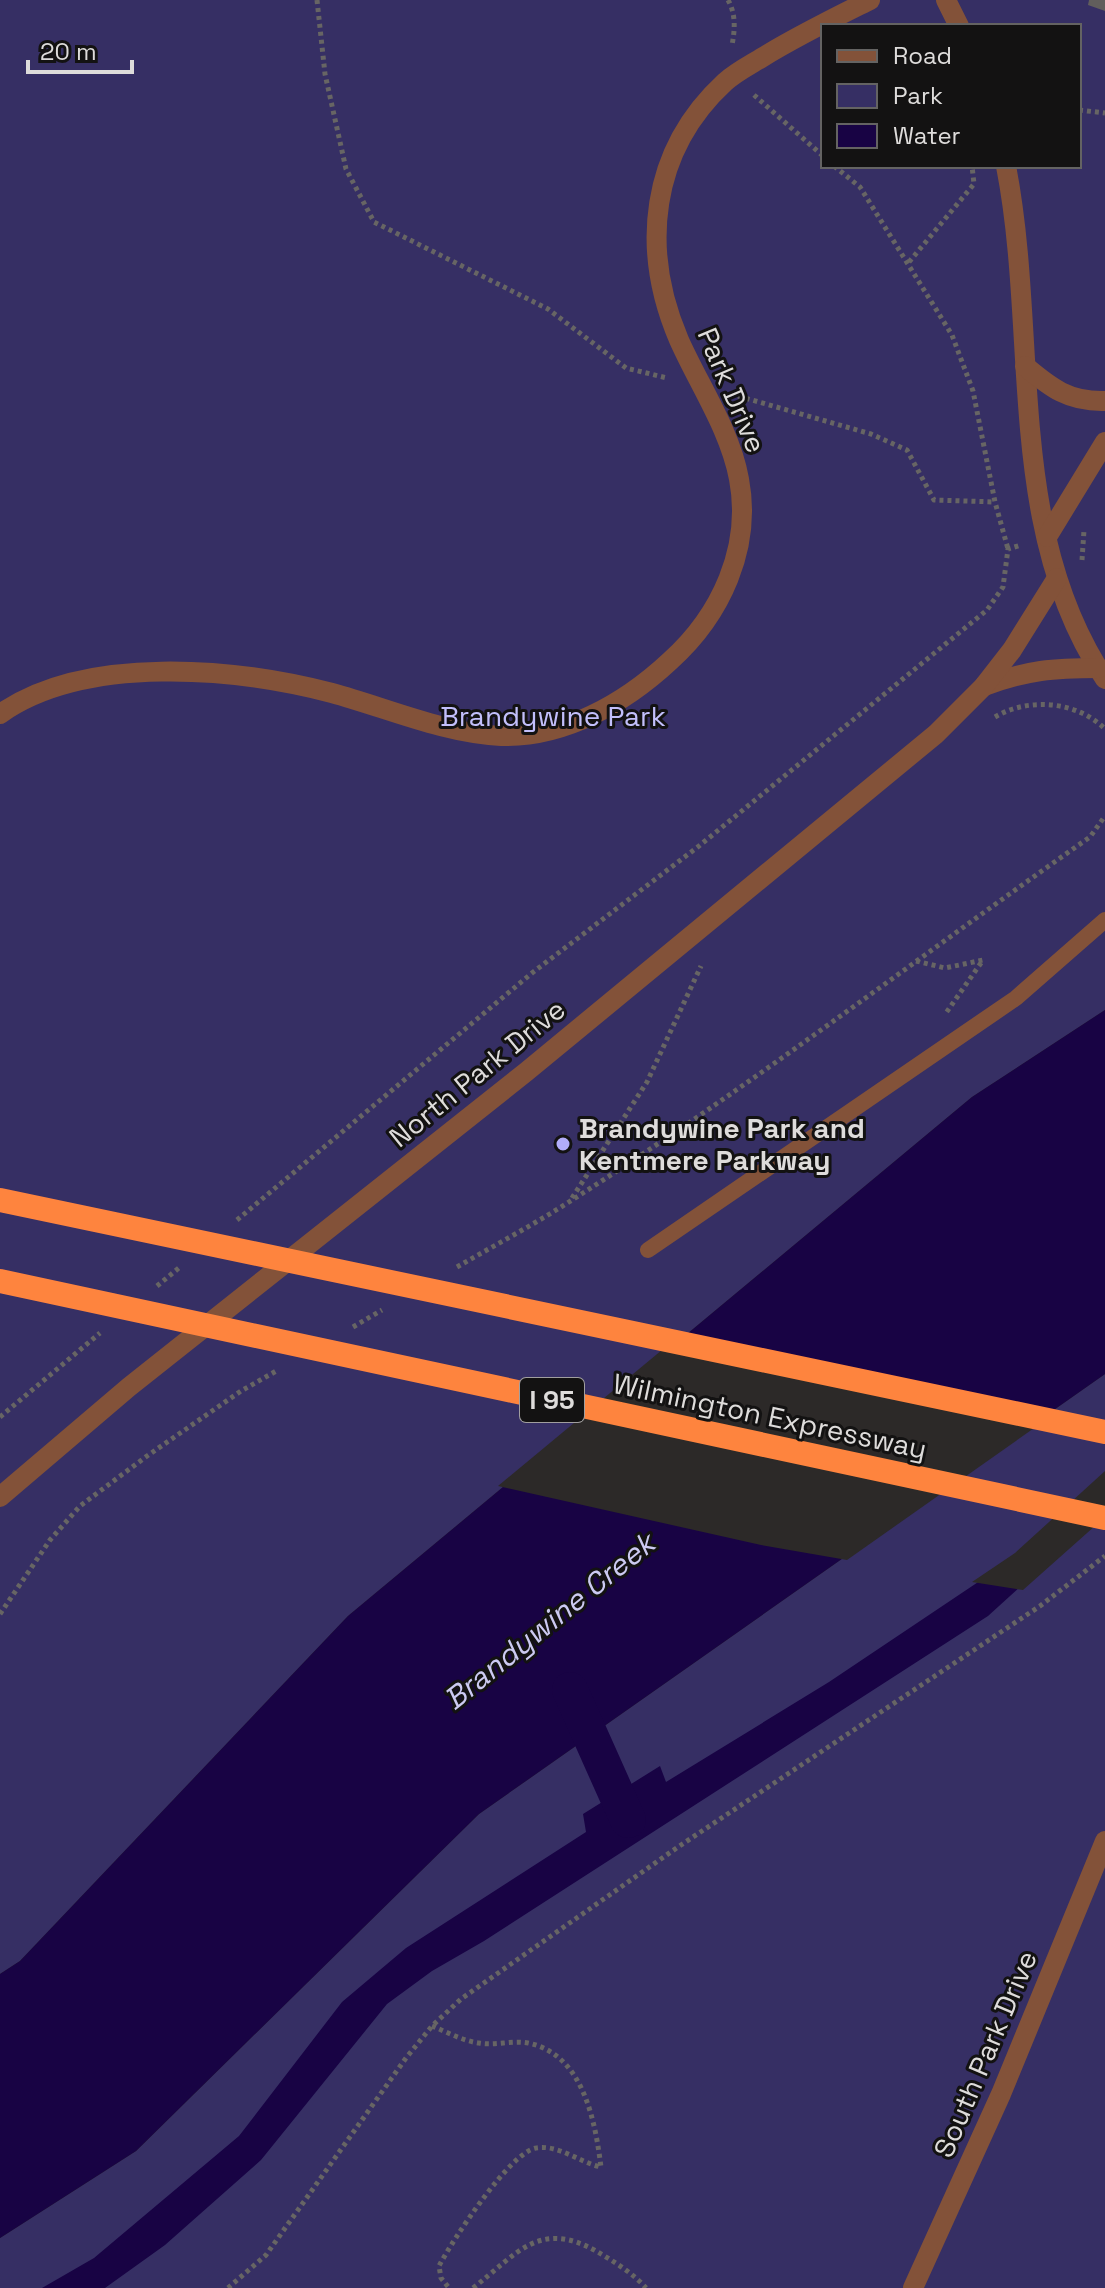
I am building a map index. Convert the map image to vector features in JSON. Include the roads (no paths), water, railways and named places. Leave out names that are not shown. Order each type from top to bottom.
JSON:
[{"type":"highway","name":"Wilmington Expressway","points":[[0,1200],[1105,1432]]},
{"type":"highway","name":"Wilmington Expressway","points":[[0,1281],[1105,1518]]},
{"type":"street","name":"Park Drive","points":[[824,24],[870,0]]},
{"type":"street","points":[[946,0],[958,24]]},
{"type":"street","name":"Park Drive","points":[[0,714],[47,690],[84,679],[178,673],[223,675],[301,687],[440,725],[502,736],[530,734],[558,727],[591,715],[640,688],[674,658],[706,621],[731,580],[743,510],[739,476],[722,429],[679,339],[659,275],[656,235],[659,198],[683,134],[703,104],[741,71],[821,25]]},
{"type":"street","points":[[1006,168],[1018,246],[1031,439],[1047,537],[1057,578],[1076,625],[1102,674]]},
{"type":"street","points":[[1025,366],[1051,389],[1072,397],[1105,401]]},
{"type":"street","points":[[1047,537],[1105,442]]},
{"type":"street","name":"North Park Drive","points":[[0,1497],[129,1387],[526,1072],[936,734],[984,686],[1012,650],[1057,578]]},
{"type":"street","name":"North Park Drive","points":[[984,686],[1023,672],[1053,668],[1102,674]]},
{"type":"street","name":"South Park Drive","points":[[913,2288],[1001,2094],[1105,1841]]},
{"type":"lane","points":[[648,1250],[1016,998],[1105,920]]},
{"type":"water","name":"Brandywine Creek","points":[[1105,1010],[1105,1374],[479,1814],[136,2151],[0,2238],[0,1974],[20,1961],[348,1616],[972,1097]]},
{"type":"water","points":[[1065,1546],[988,1616],[484,1941],[432,1971],[387,2004],[261,2160],[165,2245],[105,2288],[42,2288],[94,2258],[239,2136],[342,2002],[406,1948],[586,1832],[583,1814],[660,1766],[666,1782],[829,1682],[1017,1556]]},
{"type":"waterway","points":[[570,1690],[628,1820]]},
{"type":"place","name":"Brandywine Park and Kentmere Parkway","points":[[563,1144]]},
{"type":"park label","name":"Brandywine Park","points":[[553,716]]}]
